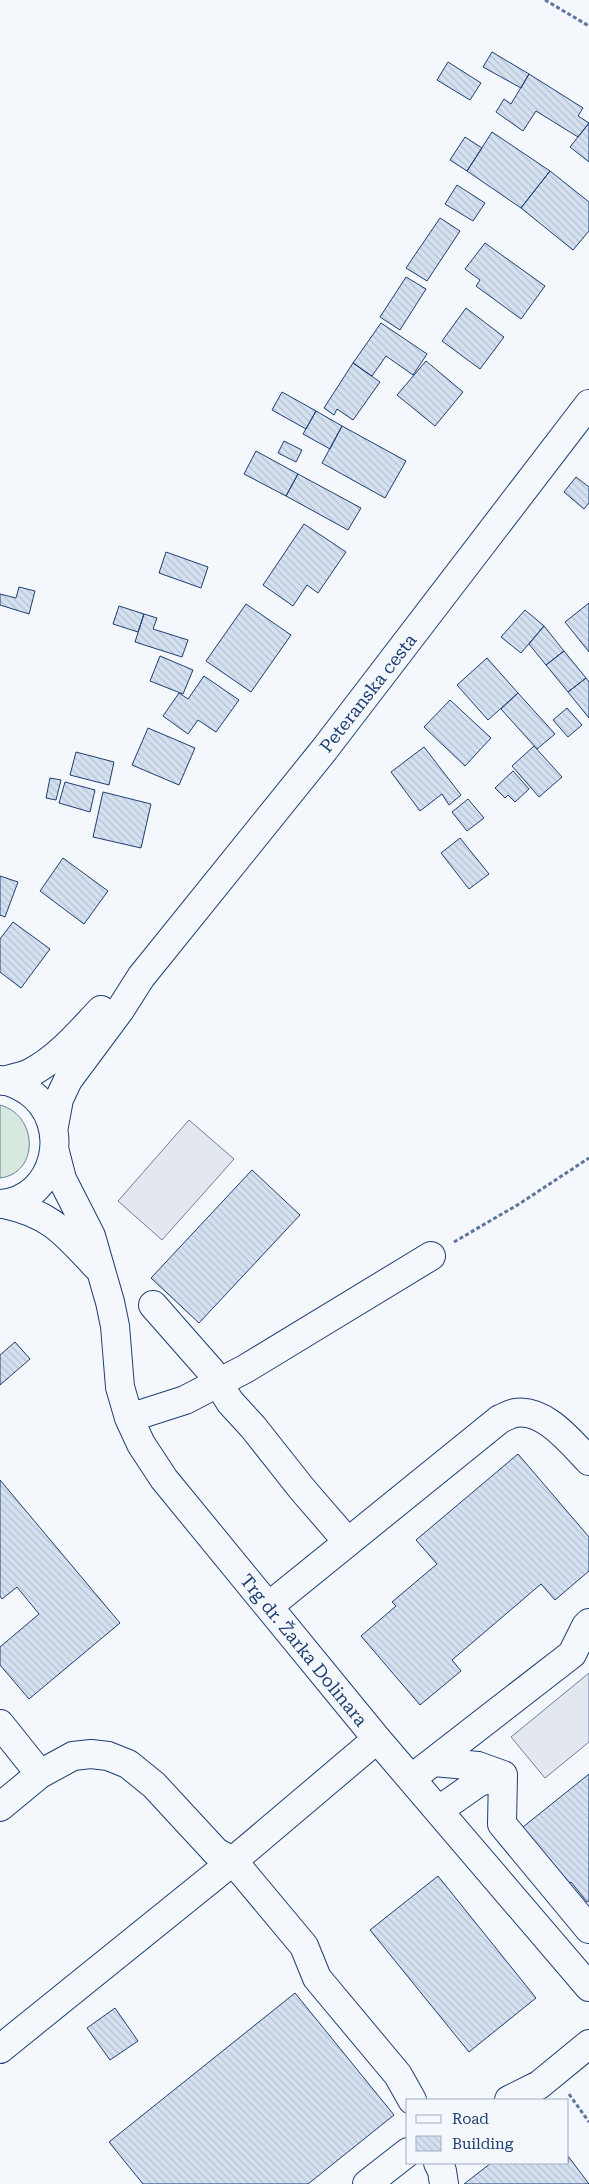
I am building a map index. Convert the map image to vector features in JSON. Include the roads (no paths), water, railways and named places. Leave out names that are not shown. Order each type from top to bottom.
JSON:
[{"type":"street","name":"Peteranska cesta","points":[[54,1126],[59,1099],[68,1080],[120,1010],[141,977],[324,750],[589,404]]},
{"type":"street","name":"Peteranska cesta","points":[[2,1081],[29,1073],[61,1051],[105,1006],[141,977]]},
{"type":"street","points":[[2,1081],[21,1086],[35,1096],[46,1110],[54,1126],[55,1152],[49,1171],[38,1186],[22,1198],[2,1204]]},
{"type":"street","name":"Trg dr. Žarka Dolinara","points":[[55,1152],[62,1179],[91,1236],[115,1326],[120,1386],[129,1418],[141,1444],[164,1479],[377,1739],[589,1987]]},
{"type":"street","name":"Trg dr. Žarka Dolinara","points":[[2,1204],[27,1209],[42,1216],[63,1231],[101,1272]]},
{"type":"street","points":[[129,1418],[185,1400],[219,1383],[431,1256]]},
{"type":"street","points":[[153,1305],[219,1383],[230,1402],[347,1541]]},
{"type":"street","points":[[268,1606],[500,1419],[514,1413],[533,1414],[560,1431],[589,1461]]},
{"type":"street","points":[[412,1778],[572,1654],[589,1623]]},
{"type":"street","points":[[0,1724],[40,1774]]},
{"type":"street","points":[[0,2049],[232,1861],[377,1739]]},
{"type":"street","points":[[0,1807],[40,1774],[73,1756],[91,1754],[108,1756],[128,1764],[154,1785],[216,1852],[232,1861],[304,1946],[317,1978],[398,2075],[411,2099]]},
{"type":"street","points":[[434,1762],[478,1766],[503,1775]]},
{"type":"street","points":[[439,1810],[479,1782],[503,1775]]},
{"type":"street","points":[[503,1775],[502,1824],[589,1929]]},
{"type":"street","points":[[510,2099],[540,2085],[589,2044]]},
{"type":"street","points":[[367,2184],[406,2154]]},
{"type":"street","points":[[438,2164],[442,2171],[444,2184]]}]
